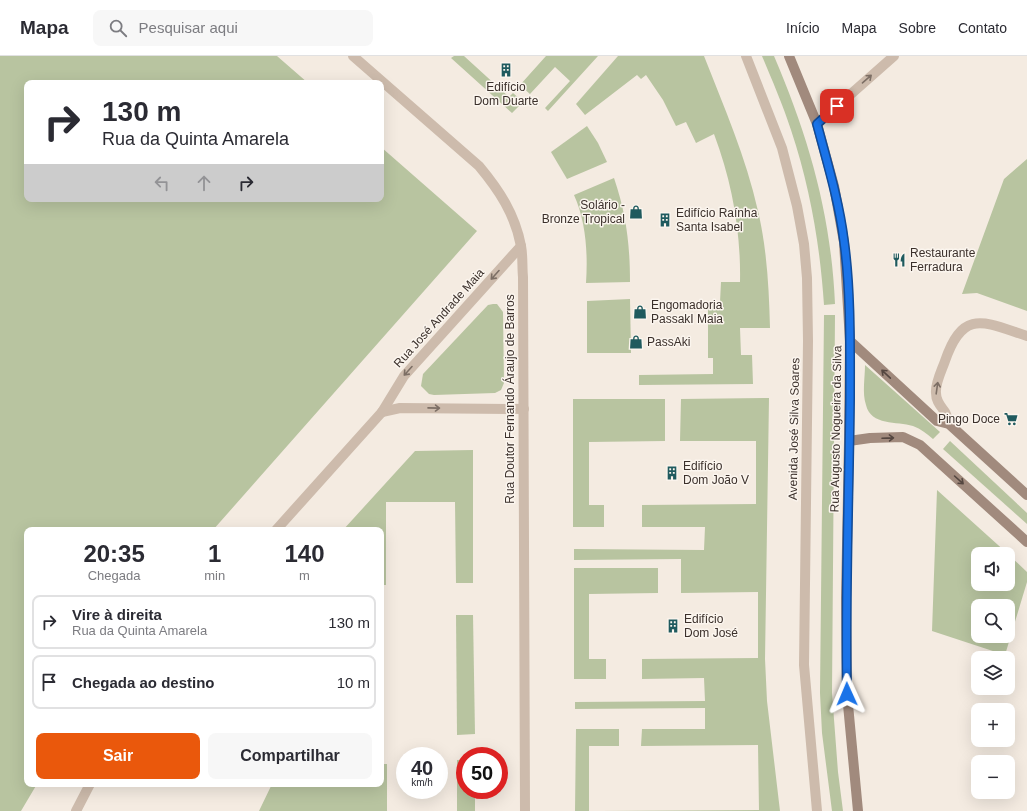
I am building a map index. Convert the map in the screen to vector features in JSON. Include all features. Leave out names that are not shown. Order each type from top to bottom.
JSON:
[{"type":"main road","name":"Rua Augusto Nogueira da Silva","points":[[789,56],[817,124],[834,186],[844,242],[850,341],[846,598],[847,694],[858,811]]},
{"type":"main road","points":[[850,341],[937,421],[949,424],[1027,495]]},
{"type":"main road","points":[[849,442],[870,438],[903,437],[920,445],[1027,542]]},
{"type":"street","name":"Avenida José Silva Soares","points":[[746,56],[782,148],[797,206],[804,244],[807,278],[808,341],[804,665],[817,811]]},
{"type":"street","points":[[817,124],[894,56]]},
{"type":"street","name":"Rua Doutor Fernando Áraujo de Barros","points":[[357,57],[383,80]]},
{"type":"street","name":"Rua Doutor Fernando Áraujo de Barros","points":[[384,81],[479,166],[494,184],[510,208],[521,246],[523,277],[524,409],[525,811]]},
{"type":"street","name":"Rua José Andrade Maia","points":[[279,527],[382,412],[404,376],[521,246]]},
{"type":"street","points":[[949,424],[946,413],[939,405],[935,392],[946,358],[957,334],[967,326],[981,322],[1027,336]]},
{"type":"street","points":[[382,412],[400,408],[524,409]]},
{"type":"street","points":[[76,811],[88,787]]},
{"type":"green space","points":[[0,56],[277,56],[305,80],[24,80],[24,202],[384,202],[384,150],[477,231],[216,527],[24,527],[24,787],[35,787],[21,811],[0,811]]},
{"type":"green space","points":[[454,56],[464,56],[509,97],[513,93],[523,102],[512,113],[451,58]]},
{"type":"green space","points":[[546,56],[598,56],[548,111],[545,108],[570,81],[555,67],[530,94],[520,85]]},
{"type":"green space","points":[[618,56],[704,56],[734,132],[747,171],[764,240],[770,328],[740,328],[741,355],[752,355],[753,384],[639,385],[639,375],[713,374],[713,358],[708,358],[708,303],[720,302],[721,282],[740,282],[739,244],[734,207],[726,170],[714,134],[696,143],[686,122],[676,126],[663,100],[646,75],[641,79],[637,75],[585,115],[576,104]]},
{"type":"green space","points":[[762,56],[774,56],[787,87],[808,147],[829,239],[835,304],[824,305],[817,238],[804,173],[788,121]]},
{"type":"green space","points":[[587,126],[598,143],[607,162],[567,179],[551,152]]},
{"type":"green space","points":[[1027,159],[1027,311],[977,293],[962,294],[1004,179]]},
{"type":"green space","points":[[614,178],[622,204],[626,229],[630,282],[586,283],[587,261],[584,227],[574,195]]},
{"type":"green space","points":[[630,299],[631,353],[587,353],[587,301]]},
{"type":"green space","points":[[497,304],[503,312],[504,383],[501,390],[495,393],[429,394],[421,386],[423,374],[488,305]]},
{"type":"green space","points":[[824,315],[835,315],[832,693],[838,772],[843,811],[832,811],[822,733],[820,693]]},
{"type":"green space","points":[[865,365],[940,432],[933,439],[913,426],[885,422],[873,416],[869,412],[865,400]]},
{"type":"green space","points":[[769,398],[765,659],[767,701],[780,811],[600,811],[759,810],[758,745],[641,746],[642,729],[705,729],[705,708],[575,709],[575,702],[705,701],[704,678],[642,679],[642,659],[758,658],[758,592],[681,593],[681,559],[574,560],[574,549],[704,550],[705,527],[642,527],[642,505],[756,504],[756,441],[680,441],[681,399]]},
{"type":"green space","points":[[573,399],[665,399],[665,441],[589,442],[589,505],[604,505],[604,527],[573,527]]},
{"type":"green space","points":[[950,441],[1027,513],[1027,524],[943,449]]},
{"type":"green space","points":[[473,450],[473,583],[456,583],[455,502],[386,502],[386,585],[384,585],[384,527],[346,527],[415,451]]},
{"type":"green space","points":[[937,490],[1000,547],[971,547],[971,591],[1015,591],[1015,561],[1027,572],[1027,582],[1015,622],[1015,599],[971,599],[971,643],[1009,643],[1006,651],[993,651],[932,631]]},
{"type":"green space","points":[[574,568],[658,568],[658,593],[589,594],[589,659],[606,659],[606,679],[574,679]]},
{"type":"green space","points":[[456,615],[473,615],[475,734],[457,735]]},
{"type":"green space","points":[[576,729],[619,729],[619,746],[589,746],[589,811],[575,811]]},
{"type":"green space","points":[[384,764],[387,764],[387,811],[259,811],[271,787],[384,787]]},
{"type":"green space","points":[[457,799],[475,799],[475,811],[457,811]]},
{"type":"place","name":"Edifício Dom Duarte","points":[[506,70]]},
{"type":"place","name":"Solário - Bronze Tropical","points":[[636,212]]},
{"type":"place","name":"Edifício Raínha Santa Isabel","points":[[665,220]]},
{"type":"place","name":"Restaurante Ferradura","points":[[899,260]]},
{"type":"place","name":"Engomadoria PassakI Maia","points":[[640,312]]},
{"type":"place","name":"PassAki","points":[[636,342]]},
{"type":"place","name":"Pingo Doce","points":[[1011,419]]},
{"type":"place","name":"Edifício Dom João V","points":[[672,473]]},
{"type":"place","name":"Edifício Dom José","points":[[673,626]]},
{"type":"route","points":[[837,106],[817,124],[834,186],[844,242],[849,310],[850,427],[846,598],[847,694]]}]
